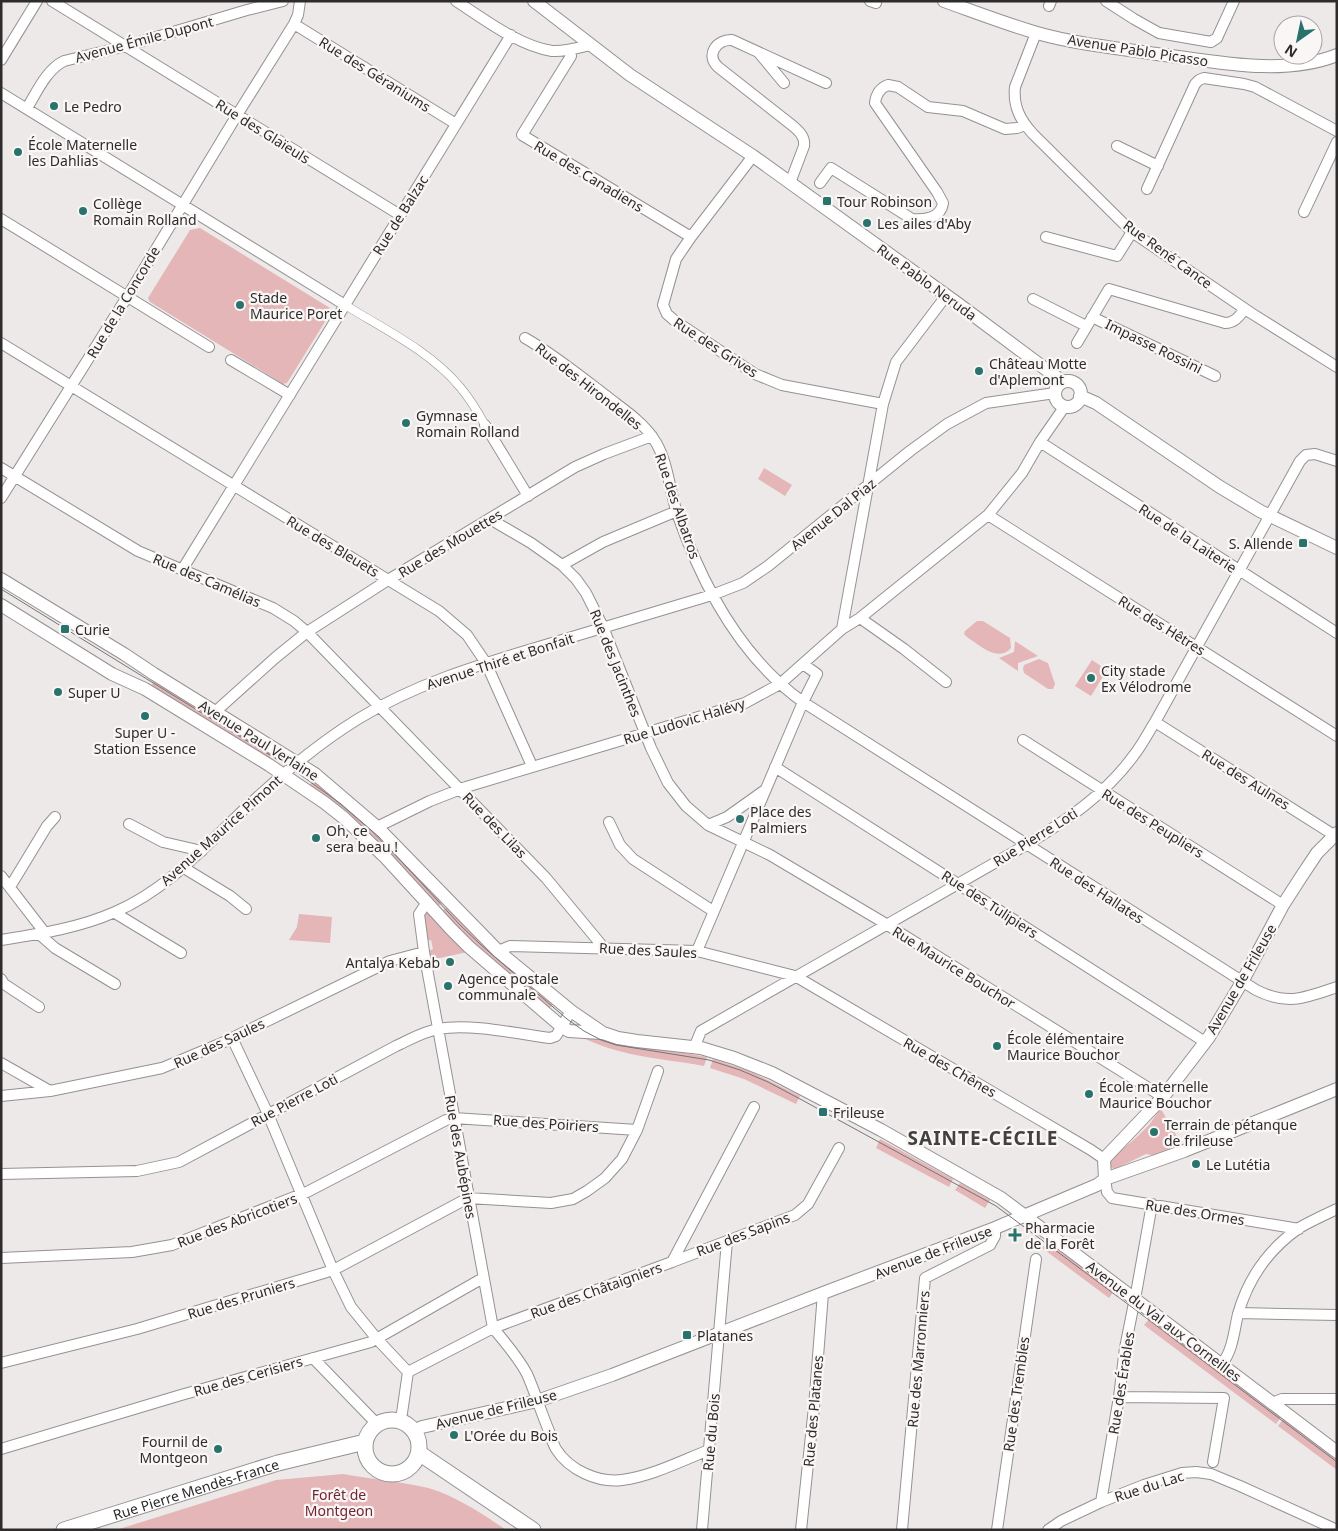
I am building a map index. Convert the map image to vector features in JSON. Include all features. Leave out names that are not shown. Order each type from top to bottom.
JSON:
[{"type":"main road","points":[[388,1420],[399,1421],[414,1431],[419,1442],[419,1453],[416,1461],[404,1472],[388,1474],[379,1472],[367,1459],[364,1442],[369,1432],[377,1424],[388,1420]]},
{"type":"main road","name":"Rue Pierre Mendès-France","points":[[64,1530],[278,1464],[364,1442]]},
{"type":"main road","name":"Rue Pierre Mendès-France","points":[[328,1452],[367,1459]]},
{"type":"main road","points":[[419,1453],[533,1530]]},
{"type":"street","points":[[1,60],[38,1]]},
{"type":"street","name":"Rue des Glaïeuls","points":[[52,1],[400,215]]},
{"type":"street","name":"Avenue Émile Dupont","points":[[27,108],[56,65],[64,61],[126,46],[245,6],[283,1]]},
{"type":"street","name":"Rue de la Concorde","points":[[1,498],[294,24],[298,16],[300,1]]},
{"type":"street","points":[[456,1],[533,47],[554,51],[590,45]]},
{"type":"street","name":"Avenue Pablo Picasso","points":[[944,1],[1036,32],[1123,49],[1262,66],[1301,64],[1335,55]]},
{"type":"street","points":[[1106,1],[1159,33],[1211,42],[1217,38],[1234,1]]},
{"type":"street","name":"Rue Pablo Neruda","points":[[539,3],[590,45],[669,102],[753,156],[946,296],[1059,387]]},
{"type":"street","name":"Rue des Géraniums","points":[[294,24],[456,124]]},
{"type":"street","name":"Rue René Cance","points":[[1036,32],[1015,87],[1016,110],[1025,125],[1132,232],[1245,309],[1337,367]]},
{"type":"street","name":"Rue de Balzac","points":[[182,570],[511,35]]},
{"type":"street","points":[[790,183],[805,140],[793,126],[718,67],[712,59],[714,48],[724,40],[732,40],[826,83]]},
{"type":"street","name":"Rue des Canadiens","points":[[569,50],[571,56],[522,135],[691,237]]},
{"type":"street","points":[[757,51],[784,83]]},
{"type":"street","points":[[1147,189],[1195,84],[1204,78],[1255,87],[1337,131]]},
{"type":"street","points":[[820,183],[831,168],[912,219],[928,219],[939,213],[943,203],[937,192],[875,102],[876,94],[888,85],[898,87],[928,107],[963,111],[1005,129],[1025,125]]},
{"type":"street","points":[[1,93],[421,352],[460,386],[486,425],[528,496]]},
{"type":"street","points":[[1304,212],[1337,142]]},
{"type":"street","points":[[1117,146],[1158,166]]},
{"type":"street","points":[[691,237],[753,156]]},
{"type":"street","points":[[1,219],[209,347]]},
{"type":"street","points":[[1046,237],[1117,256],[1132,232]]},
{"type":"street","name":"Rue des Grives","points":[[691,237],[676,259],[663,305],[667,314],[675,321],[755,374],[782,385],[883,404]]},
{"type":"street","points":[[1077,343],[1109,289],[1225,323],[1235,321],[1245,309]]},
{"type":"street","points":[[842,628],[883,404],[896,362],[946,296]]},
{"type":"street","name":"Impasse Rossini","points":[[1033,299],[1086,326]]},
{"type":"street","name":"Impasse Rossini","points":[[1092,317],[1215,376]]},
{"type":"street","name":"Rue des Hirondelles","points":[[525,338],[546,350],[612,400],[652,436]]},
{"type":"street","name":"Rue des Bleuets","points":[[1,343],[440,611],[466,635],[486,663],[532,766]]},
{"type":"street","points":[[231,360],[290,395]]},
{"type":"street","points":[[1070,381],[1079,388],[1080,396],[1074,405],[1065,406],[1057,399],[1059,387],[1070,381]]},
{"type":"street","name":"Avenue Dal Piaz","points":[[603,627],[712,595],[743,582],[768,566],[910,451],[947,424],[986,403],[1059,387]]},
{"type":"street","points":[[1080,396],[1096,403],[1220,488],[1337,548]]},
{"type":"street","name":"Rue Ludovic Halévy","points":[[377,827],[430,801],[460,789],[745,703],[780,684],[842,628],[860,618],[988,515],[1022,473],[1040,442],[1065,406]]},
{"type":"street","name":"Rue des Mouettes","points":[[215,712],[307,632],[388,580],[575,467],[652,436]]},
{"type":"street","name":"Rue des Albatros","points":[[652,436],[662,457],[677,511],[690,548],[712,595],[728,624],[753,655],[792,695]]},
{"type":"street","name":"Rue de la Laiterie","points":[[1040,442],[1337,633]]},
{"type":"street","points":[[1270,515],[1300,461],[1306,455],[1315,454],[1337,460]]},
{"type":"street","name":"Rue des Camélias","points":[[1,468],[138,551],[273,608],[294,621],[380,707]]},
{"type":"street","points":[[562,565],[603,542],[677,511]]},
{"type":"street","name":"Rue des Hêtres","points":[[988,515],[1337,736]]},
{"type":"street","name":"Rue Pierre Loti","points":[[694,1048],[701,1031],[1063,823],[1102,791],[1134,755],[1155,722],[1270,515]]},
{"type":"street","name":"Rue des Jacinthes","points":[[490,519],[531,543],[562,565],[576,579],[603,627],[645,733],[668,783],[686,806],[708,825],[744,842]]},
{"type":"street","name":"Avenue Paul Verlaine","points":[[1,579],[298,762],[314,774],[377,827],[498,951],[571,1011],[603,1033]]},
{"type":"street","name":"Avenue Paul Verlaine","points":[[1,606],[112,674],[145,689],[283,774],[344,818],[386,858],[469,947],[562,1028],[569,1031],[603,1033],[618,1038],[694,1048]]},
{"type":"street","points":[[860,618],[946,682]]},
{"type":"street","name":"Avenue Thiré et Bonfait","points":[[298,762],[336,733],[380,707],[424,685],[486,663],[603,627]]},
{"type":"street","points":[[697,951],[816,674],[804,664]]},
{"type":"street","name":"Rue des Hallates","points":[[792,695],[1242,982],[1268,996],[1287,1000],[1303,998],[1337,987]]},
{"type":"street","name":"Rue des Lilas","points":[[380,707],[546,878],[604,948]]},
{"type":"street","name":"Rue des Aulnes","points":[[1155,722],[1336,835]]},
{"type":"street","name":"Rue des Peupliers","points":[[1023,740],[1283,905]]},
{"type":"street","name":"Avenue Maurice Pimont","points":[[1,940],[78,925],[114,913],[149,893],[184,868],[228,825],[298,762]]},
{"type":"street","name":"Rue des Tulipiers","points":[[775,766],[1205,1042]]},
{"type":"street","points":[[708,825],[727,817],[765,789]]},
{"type":"street","points":[[10,887],[47,826],[55,817]]},
{"type":"street","points":[[609,822],[620,845],[634,859],[713,911]]},
{"type":"street","points":[[129,824],[163,842],[202,851]]},
{"type":"street","name":"Avenue de Frileuse","points":[[1104,1158],[1163,1097],[1205,1042],[1242,982],[1283,905],[1317,853],[1336,835]]},
{"type":"street","name":"Rue Maurice Bouchor","points":[[744,842],[770,855],[887,925],[1163,1097]]},
{"type":"street","points":[[184,868],[230,896],[246,909]]},
{"type":"street","points":[[1,876],[55,948],[115,984]]},
{"type":"street","name":"Rue des Aubépines","points":[[426,902],[419,914],[424,952],[492,1328]]},
{"type":"street","points":[[114,913],[181,954]]},
{"type":"street","name":"Rue des Saules","points":[[498,951],[510,946],[697,951],[795,976]]},
{"type":"street","name":"Rue des Saules","points":[[1,1096],[50,1091],[162,1068],[232,1038],[390,961],[424,952]]},
{"type":"street","name":"Rue des Chênes","points":[[795,976],[1104,1158]]},
{"type":"street","points":[[1,979],[4,984],[39,1007]]},
{"type":"street","points":[[562,1028],[571,1011]]},
{"type":"street","name":"Rue Pierre Loti","points":[[1,1174],[137,1171],[180,1162],[396,1046],[438,1029],[470,1028],[550,1038],[556,1036],[562,1028]]},
{"type":"street","points":[[232,1038],[268,1114],[333,1270],[351,1307],[377,1339],[408,1372],[402,1413],[399,1421]]},
{"type":"street","name":"Avenue du Val aux Corneilles","points":[[694,1048],[734,1058],[807,1091],[1001,1198],[1337,1452]]},
{"type":"street","points":[[1,1063],[50,1091]]},
{"type":"street","points":[[468,1198],[551,1202],[572,1199],[588,1192],[605,1178],[622,1159],[637,1130],[658,1071]]},
{"type":"street","name":"Avenue de Frileuse","points":[[414,1431],[422,1427],[537,1401],[612,1375],[995,1228],[1097,1185],[1105,1179],[1184,1151],[1337,1089]]},
{"type":"street","name":"Rue des Châtaigniers","points":[[408,1372],[492,1328],[672,1262],[754,1107]]},
{"type":"street","name":"Rue des Poiriers","points":[[454,1118],[637,1130]]},
{"type":"street","name":"Rue des Abricotiers","points":[[1,1258],[132,1252],[172,1245],[302,1194],[446,1120],[454,1118]]},
{"type":"street","name":"Rue des Sapins","points":[[672,1262],[795,1215],[808,1204],[839,1148]]},
{"type":"street","points":[[1104,1158],[1105,1179]]},
{"type":"street","name":"Rue des Ormes","points":[[1105,1179],[1108,1192],[1112,1198],[1299,1229]]},
{"type":"street","name":"Rue des Pruniers","points":[[1,1363],[137,1329],[333,1270],[468,1198]]},
{"type":"street","name":"Rue des Érables","points":[[1101,1502],[1119,1397],[1125,1348],[1152,1204]]},
{"type":"street","points":[[1221,1364],[1228,1357],[1239,1313],[1248,1287],[1259,1267],[1278,1246],[1299,1229],[1337,1209]]},
{"type":"street","name":"Rue des Marronniers","points":[[902,1530],[925,1278],[990,1244],[995,1236],[995,1228]]},
{"type":"street","name":"Rue du Bois","points":[[702,1530],[727,1241]]},
{"type":"street","name":"Rue des Trembles","points":[[997,1530],[1036,1259]]},
{"type":"street","name":"Rue des Cerisiers","points":[[1,1449],[377,1339],[482,1278]]},
{"type":"street","name":"Rue des Platanes","points":[[801,1530],[823,1293]]},
{"type":"street","points":[[1239,1313],[1337,1314]]},
{"type":"street","points":[[492,1328],[514,1352],[527,1374],[556,1449],[576,1469],[590,1476],[609,1481],[622,1480],[644,1476],[709,1450]]},
{"type":"street","points":[[313,1358],[377,1424]]},
{"type":"street","points":[[1119,1397],[1224,1398],[1213,1462]]},
{"type":"street","points":[[1274,1404],[1282,1399],[1337,1399]]},
{"type":"street","name":"Rue du Lac","points":[[1048,1530],[1061,1521],[1101,1502],[1159,1480],[1182,1473],[1196,1472],[1210,1474],[1233,1483],[1337,1530]]},
{"type":"green space","name":"Stade Maurice Poret","points":[[200,228],[330,308],[331,312],[287,383],[283,384],[150,302],[148,298],[190,230]]},
{"type":"green space","points":[[764,468],[792,485],[785,496],[758,479]]},
{"type":"green space","points":[[977,621],[983,621],[1010,638],[1011,648],[1000,654],[995,653],[983,648],[967,637],[964,634],[965,631]]},
{"type":"green space","points":[[1015,641],[1038,656],[1018,663],[1018,671],[999,658],[1014,652]]},
{"type":"green space","points":[[1039,659],[1048,663],[1055,684],[1053,689],[1048,689],[1024,673],[1024,665]]},
{"type":"green space","name":"City stade Ex Vélodrome","points":[[1092,660],[1107,670],[1091,696],[1075,686]]},
{"type":"green space","points":[[154,681],[272,753],[268,761],[150,689]]},
{"type":"green space","points":[[314,780],[360,817],[443,902],[436,908],[308,787]]},
{"type":"green space","points":[[447,907],[488,949],[553,1004],[548,1011],[440,913]]},
{"type":"green space","points":[[426,912],[468,952],[430,960],[428,951],[433,949],[431,940],[427,941],[423,915]]},
{"type":"green space","points":[[299,914],[332,917],[330,943],[289,940],[297,927]]},
{"type":"green space","points":[[578,1035],[596,1036],[638,1047],[707,1057],[704,1066],[640,1056],[608,1048]]},
{"type":"green space","points":[[713,1059],[749,1071],[800,1096],[796,1104],[744,1079],[710,1068]]},
{"type":"green space","points":[[1161,1109],[1182,1145],[1158,1156],[1146,1154],[1115,1169],[1111,1167],[1109,1160],[1112,1156],[1140,1134]]},
{"type":"green space","points":[[880,1139],[953,1179],[949,1187],[876,1148]]},
{"type":"green space","points":[[960,1183],[990,1200],[985,1208],[955,1190]]},
{"type":"green space","points":[[1048,1241],[1114,1291],[1109,1298],[1042,1248]]},
{"type":"green space","points":[[1150,1318],[1281,1417],[1276,1424],[1144,1325]]},
{"type":"green space","points":[[1283,1419],[1337,1459],[1337,1470],[1278,1426]]},
{"type":"green space","name":"Forêt de Montgeon","points":[[343,1474],[404,1483],[434,1490],[467,1505],[506,1530],[116,1530],[276,1480]]},
{"type":"tram line","points":[[1,589],[291,768],[341,804],[379,837],[460,925],[481,945],[567,1019],[584,1031],[616,1045],[709,1060],[740,1070],[802,1100],[996,1206],[1337,1462]]},
{"type":"place","name":"Le Pedro","points":[[54,106]]},
{"type":"place","name":"École Maternelle les Dahlias","points":[[18,152]]},
{"type":"place","name":"Tour Robinson","points":[[827,201]]},
{"type":"place","name":"Collège Romain Rolland","points":[[83,211]]},
{"type":"place","name":"Les ailes d'Aby","points":[[867,223]]},
{"type":"place","name":"Stade Maurice Poret","points":[[240,305]]},
{"type":"place","name":"Château Motte d'Aplemont","points":[[979,371]]},
{"type":"place","name":"Gymnase Romain Rolland","points":[[406,423]]},
{"type":"place","name":"S. Allende","points":[[1303,543]]},
{"type":"place","name":"Curie","points":[[65,629]]},
{"type":"place","name":"City stade Ex Vélodrome","points":[[1091,678]]},
{"type":"place","name":"Super U","points":[[58,692]]},
{"type":"place","name":"Super U - Station Essence","points":[[145,716]]},
{"type":"place","name":"Place des Palmiers","points":[[740,819]]},
{"type":"place","name":"Oh, ce sera beau !","points":[[316,838]]},
{"type":"place","name":"Antalya Kebab","points":[[450,962]]},
{"type":"place","name":"Agence postale communale","points":[[448,986]]},
{"type":"place","name":"École élémentaire Maurice Bouchor","points":[[997,1046]]},
{"type":"place","name":"École maternelle Maurice Bouchor","points":[[1089,1094]]},
{"type":"place","name":"Frileuse","points":[[823,1112]]},
{"type":"place","name":"Terrain de pétanque de frileuse","points":[[1154,1132]]},
{"type":"place","name":"Le Lutétia","points":[[1196,1164]]},
{"type":"place","name":"Pharmacie de la Forêt","points":[[1015,1235]]},
{"type":"place","name":"Platanes","points":[[687,1335]]},
{"type":"place","name":"L'Orée du Bois","points":[[454,1435]]},
{"type":"place","name":"Fournil de Montgeon","points":[[218,1449]]},
{"type":"district","name":"SAINTE-CÉCILE","points":[[983,1138]]}]
